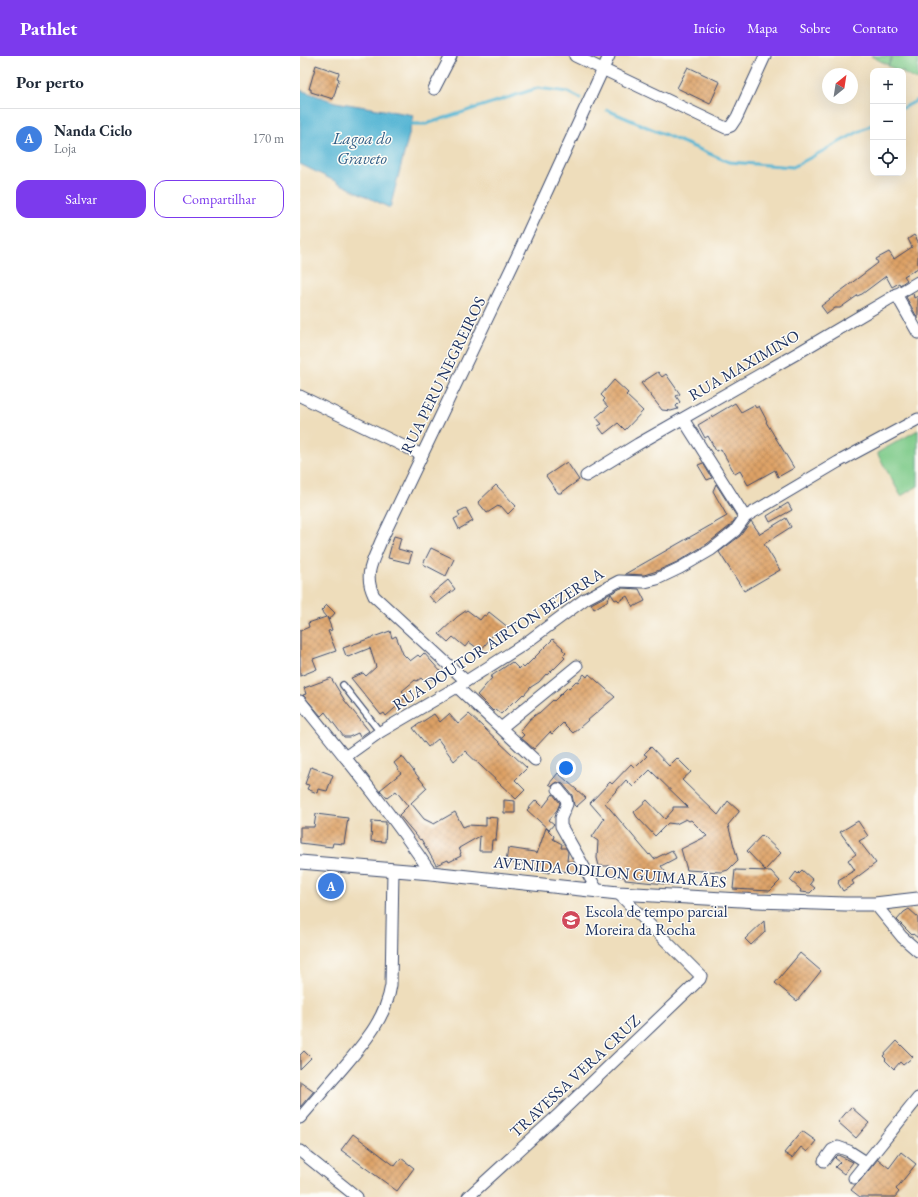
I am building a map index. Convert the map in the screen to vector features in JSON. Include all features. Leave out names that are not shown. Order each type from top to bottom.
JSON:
[{"type":"street","points":[[434,88],[451,56]]},
{"type":"street","points":[[575,56],[722,127],[729,128],[737,117],[765,56]]},
{"type":"street","name":"RUA PERU NEGREIROS","points":[[535,760],[501,728],[461,684],[374,596],[369,582],[369,573],[381,541],[520,252],[610,56]]},
{"type":"street","name":"RUA MAXIMINO","points":[[586,476],[638,444],[918,282]]},
{"type":"street","points":[[896,294],[918,333]]},
{"type":"street","points":[[300,396],[422,455]]},
{"type":"street","points":[[683,419],[745,516]]},
{"type":"street","name":"RUA DOUTOR AIRTON BEZERRA","points":[[345,757],[380,732],[523,645],[585,599],[619,581],[645,582],[657,579],[680,568],[710,550],[735,531],[745,516],[838,462],[918,419]]},
{"type":"street","points":[[501,728],[577,666]]},
{"type":"street","points":[[300,701],[345,757],[431,873]]},
{"type":"street","points":[[558,789],[566,799],[567,804],[561,818],[562,826],[597,890]]},
{"type":"street","name":"AVENIDA ODILON GUIMARÃES","points":[[300,862],[431,873],[618,893],[758,901],[875,904],[918,899]]},
{"type":"street","points":[[300,1118],[365,1042],[378,1023],[390,996],[393,870]]},
{"type":"street","name":"TRAVESSA VERA CRUZ","points":[[468,1197],[566,1108],[700,980],[700,976],[618,893]]},
{"type":"street","points":[[875,904],[902,937],[918,951]]},
{"type":"street","points":[[854,1178],[918,1098]]},
{"type":"street","points":[[824,1160],[832,1150],[838,1147],[849,1151],[866,1162]]},
{"type":"street","points":[[300,1151],[357,1197]]},
{"type":"lane","points":[[343,685],[380,732]]},
{"type":"green space","points":[[871,56],[892,56],[888,65]]},
{"type":"green space","points":[[893,56],[918,56],[918,81],[906,75],[906,68],[892,68],[888,66]]},
{"type":"green space","points":[[918,430],[918,486],[901,496],[877,453]]},
{"type":"water","name":"Lagoa do Graveto","points":[[300,90],[335,102],[414,115],[390,208],[300,164]]},
{"type":"building","points":[[316,65],[339,73],[337,78],[339,79],[333,99],[311,92],[311,89],[309,89]]},
{"type":"building","points":[[688,67],[720,82],[710,104],[677,88]]},
{"type":"building","points":[[914,235],[918,241],[918,268],[904,276],[907,280],[900,285],[899,283],[892,287],[886,276],[862,294],[840,308],[835,308],[827,314],[821,306],[878,263],[876,259],[889,252],[894,259],[912,247],[908,239]]},
{"type":"building","points":[[913,293],[914,298],[918,296],[918,319],[906,297]]},
{"type":"building","points":[[658,372],[662,377],[666,374],[680,394],[676,396],[680,402],[676,406],[678,409],[671,411],[662,410],[641,383]]},
{"type":"building","points":[[614,380],[628,393],[626,395],[643,411],[625,430],[618,423],[604,434],[598,426],[602,424],[596,417],[608,407],[603,401],[605,399],[601,395]]},
{"type":"building","points":[[735,403],[741,412],[754,405],[756,408],[759,406],[767,421],[766,422],[794,468],[778,477],[775,470],[748,485],[740,471],[735,474],[721,449],[716,451],[708,436],[705,438],[698,425]]},
{"type":"building","points":[[567,462],[579,480],[561,493],[558,493],[546,476]]},
{"type":"building","points":[[703,463],[712,478],[707,480],[698,465]]},
{"type":"building","points":[[716,484],[737,517],[730,526],[707,544],[677,562],[644,575],[625,574],[727,516],[713,491]]},
{"type":"building","points":[[496,485],[516,506],[508,514],[501,506],[498,506],[487,513],[478,502]]},
{"type":"building","points":[[788,503],[792,510],[770,522],[767,516]]},
{"type":"building","points":[[466,508],[473,521],[459,529],[454,519],[460,516],[458,512]]},
{"type":"building","points":[[786,518],[791,527],[764,544],[780,570],[744,591],[719,552],[740,536],[751,521],[760,534]]},
{"type":"building","points":[[394,536],[401,538],[398,549],[412,553],[409,563],[388,558]]},
{"type":"building","points":[[431,548],[454,559],[446,576],[423,564]]},
{"type":"building","points":[[448,580],[455,589],[436,604],[429,596]]},
{"type":"building","points":[[621,588],[639,589],[645,601],[633,607],[627,596],[619,601],[617,599],[615,600],[611,594],[607,601],[594,609],[591,604]]},
{"type":"building","points":[[327,605],[335,613],[329,620],[327,617],[332,630],[328,631],[336,651],[313,659],[317,669],[300,676],[300,631],[309,627],[308,623],[326,617],[321,611]]},
{"type":"building","points":[[467,610],[480,620],[489,612],[509,628],[502,636],[496,631],[482,649],[479,646],[477,648],[469,642],[465,647],[453,637],[448,642],[439,634]]},
{"type":"building","points":[[390,631],[392,638],[396,636],[403,654],[410,661],[418,655],[420,657],[424,653],[441,672],[432,680],[430,678],[425,682],[421,678],[417,681],[415,680],[402,691],[407,696],[386,716],[384,713],[381,715],[351,678],[363,673],[366,676],[376,667],[370,648],[348,657],[346,656],[343,648]]},
{"type":"building","points":[[553,639],[563,648],[562,649],[566,653],[563,656],[565,658],[539,682],[531,687],[524,695],[523,694],[516,701],[515,700],[501,714],[495,709],[493,711],[477,695],[492,678],[490,677],[512,662],[519,669],[522,666],[524,668]]},
{"type":"building","points":[[584,674],[587,677],[589,674],[615,697],[573,733],[563,723],[552,734],[550,732],[534,749],[521,738],[524,735],[520,731],[530,719],[553,700],[554,701],[568,687],[569,688],[576,681],[578,682]]},
{"type":"building","points":[[331,678],[345,701],[369,731],[360,737],[358,733],[349,737],[344,737],[325,712],[321,716],[303,695],[306,694],[304,688]]},
{"type":"building","points":[[434,714],[440,722],[449,714],[458,724],[469,714],[527,768],[515,780],[525,790],[516,799],[465,751],[454,761],[438,739],[428,747],[413,728]]},
{"type":"building","points":[[651,747],[669,766],[677,758],[691,772],[682,780],[718,815],[728,801],[739,811],[728,825],[738,860],[728,870],[721,872],[687,870],[681,849],[707,836],[691,820],[689,821],[686,819],[676,824],[668,823],[655,836],[637,817],[634,812],[647,800],[665,819],[673,810],[673,807],[688,807],[650,770],[633,787],[626,780],[605,803],[654,859],[672,850],[676,858],[661,866],[675,885],[625,880],[625,877],[609,876],[609,866],[599,866],[597,858],[598,841],[592,837],[604,819],[590,803],[610,782],[612,784],[631,764],[635,768],[647,756],[644,754]]},
{"type":"building","points":[[402,756],[427,788],[411,803],[424,819],[434,824],[455,812],[463,827],[468,825],[486,826],[486,817],[498,818],[496,840],[492,840],[491,851],[479,851],[480,836],[459,848],[461,856],[449,862],[448,860],[436,865],[421,839],[420,840],[399,815],[408,806],[396,791],[387,798],[380,790],[401,773],[394,763]]},
{"type":"building","points":[[311,767],[333,775],[327,791],[318,789],[317,793],[307,789],[309,785],[305,784]]},
{"type":"building","points":[[558,773],[586,798],[576,807],[574,805],[572,795],[563,784],[557,782],[552,786],[549,784]]},
{"type":"building","points":[[553,794],[560,803],[557,810],[549,820],[554,824],[549,830],[527,810],[536,800],[543,807]]},
{"type":"building","points":[[504,800],[515,801],[515,813],[504,813]]},
{"type":"building","points":[[316,814],[348,818],[344,844],[333,843],[332,847],[300,843],[300,827],[314,827]]},
{"type":"building","points":[[372,821],[386,822],[385,842],[371,841]]},
{"type":"building","points":[[858,821],[868,836],[859,841],[876,863],[852,881],[854,884],[843,891],[838,883],[838,880],[855,870],[848,860],[856,854],[840,832]]},
{"type":"building","points":[[546,828],[554,836],[553,839],[562,844],[561,848],[566,848],[568,852],[567,861],[573,862],[579,873],[552,870],[550,873],[531,868],[532,865],[506,862],[508,848],[534,852],[537,854]]},
{"type":"building","points":[[762,835],[781,853],[765,870],[747,851]]},
{"type":"building","points":[[735,870],[771,871],[780,881],[770,891],[733,889]]},
{"type":"building","points":[[802,870],[813,880],[810,884],[815,888],[810,893],[800,892],[801,890],[790,880],[796,872],[798,874]]},
{"type":"building","points":[[909,909],[918,917],[918,938],[913,934],[912,935],[897,920]]},
{"type":"building","points":[[764,921],[765,932],[751,945],[745,939]]},
{"type":"building","points":[[800,953],[821,971],[797,1001],[775,983]]},
{"type":"building","points":[[897,1041],[913,1057],[903,1065],[900,1062],[894,1069],[883,1056]]},
{"type":"building","points":[[304,1051],[311,1058],[300,1069],[300,1055]]},
{"type":"building","points":[[300,1081],[314,1091],[300,1107]]},
{"type":"building","points":[[851,1107],[869,1123],[856,1138],[838,1122]]},
{"type":"building","points":[[802,1131],[816,1141],[807,1152],[801,1147],[792,1158],[784,1153]]},
{"type":"building","points":[[353,1134],[395,1166],[401,1158],[414,1168],[397,1191],[341,1150]]},
{"type":"building","points":[[901,1152],[916,1164],[896,1189],[899,1192],[895,1197],[860,1197],[851,1190],[878,1159],[889,1168]]},
{"type":"building","points":[[838,1155],[853,1162],[844,1174],[835,1167],[840,1162],[835,1158]]},
{"type":"waterway","points":[[409,124],[426,124],[538,88],[568,92],[580,98]]},
{"type":"waterway","points":[[906,106],[918,100]]},
{"type":"waterway","points":[[607,110],[729,162],[793,167],[870,126]]},
{"type":"place","name":"Nanda Ciclo","points":[[331,886]]},
{"type":"place","name":"Escola de tempo parcial Moreira da Rocha","points":[[571,920]]}]
